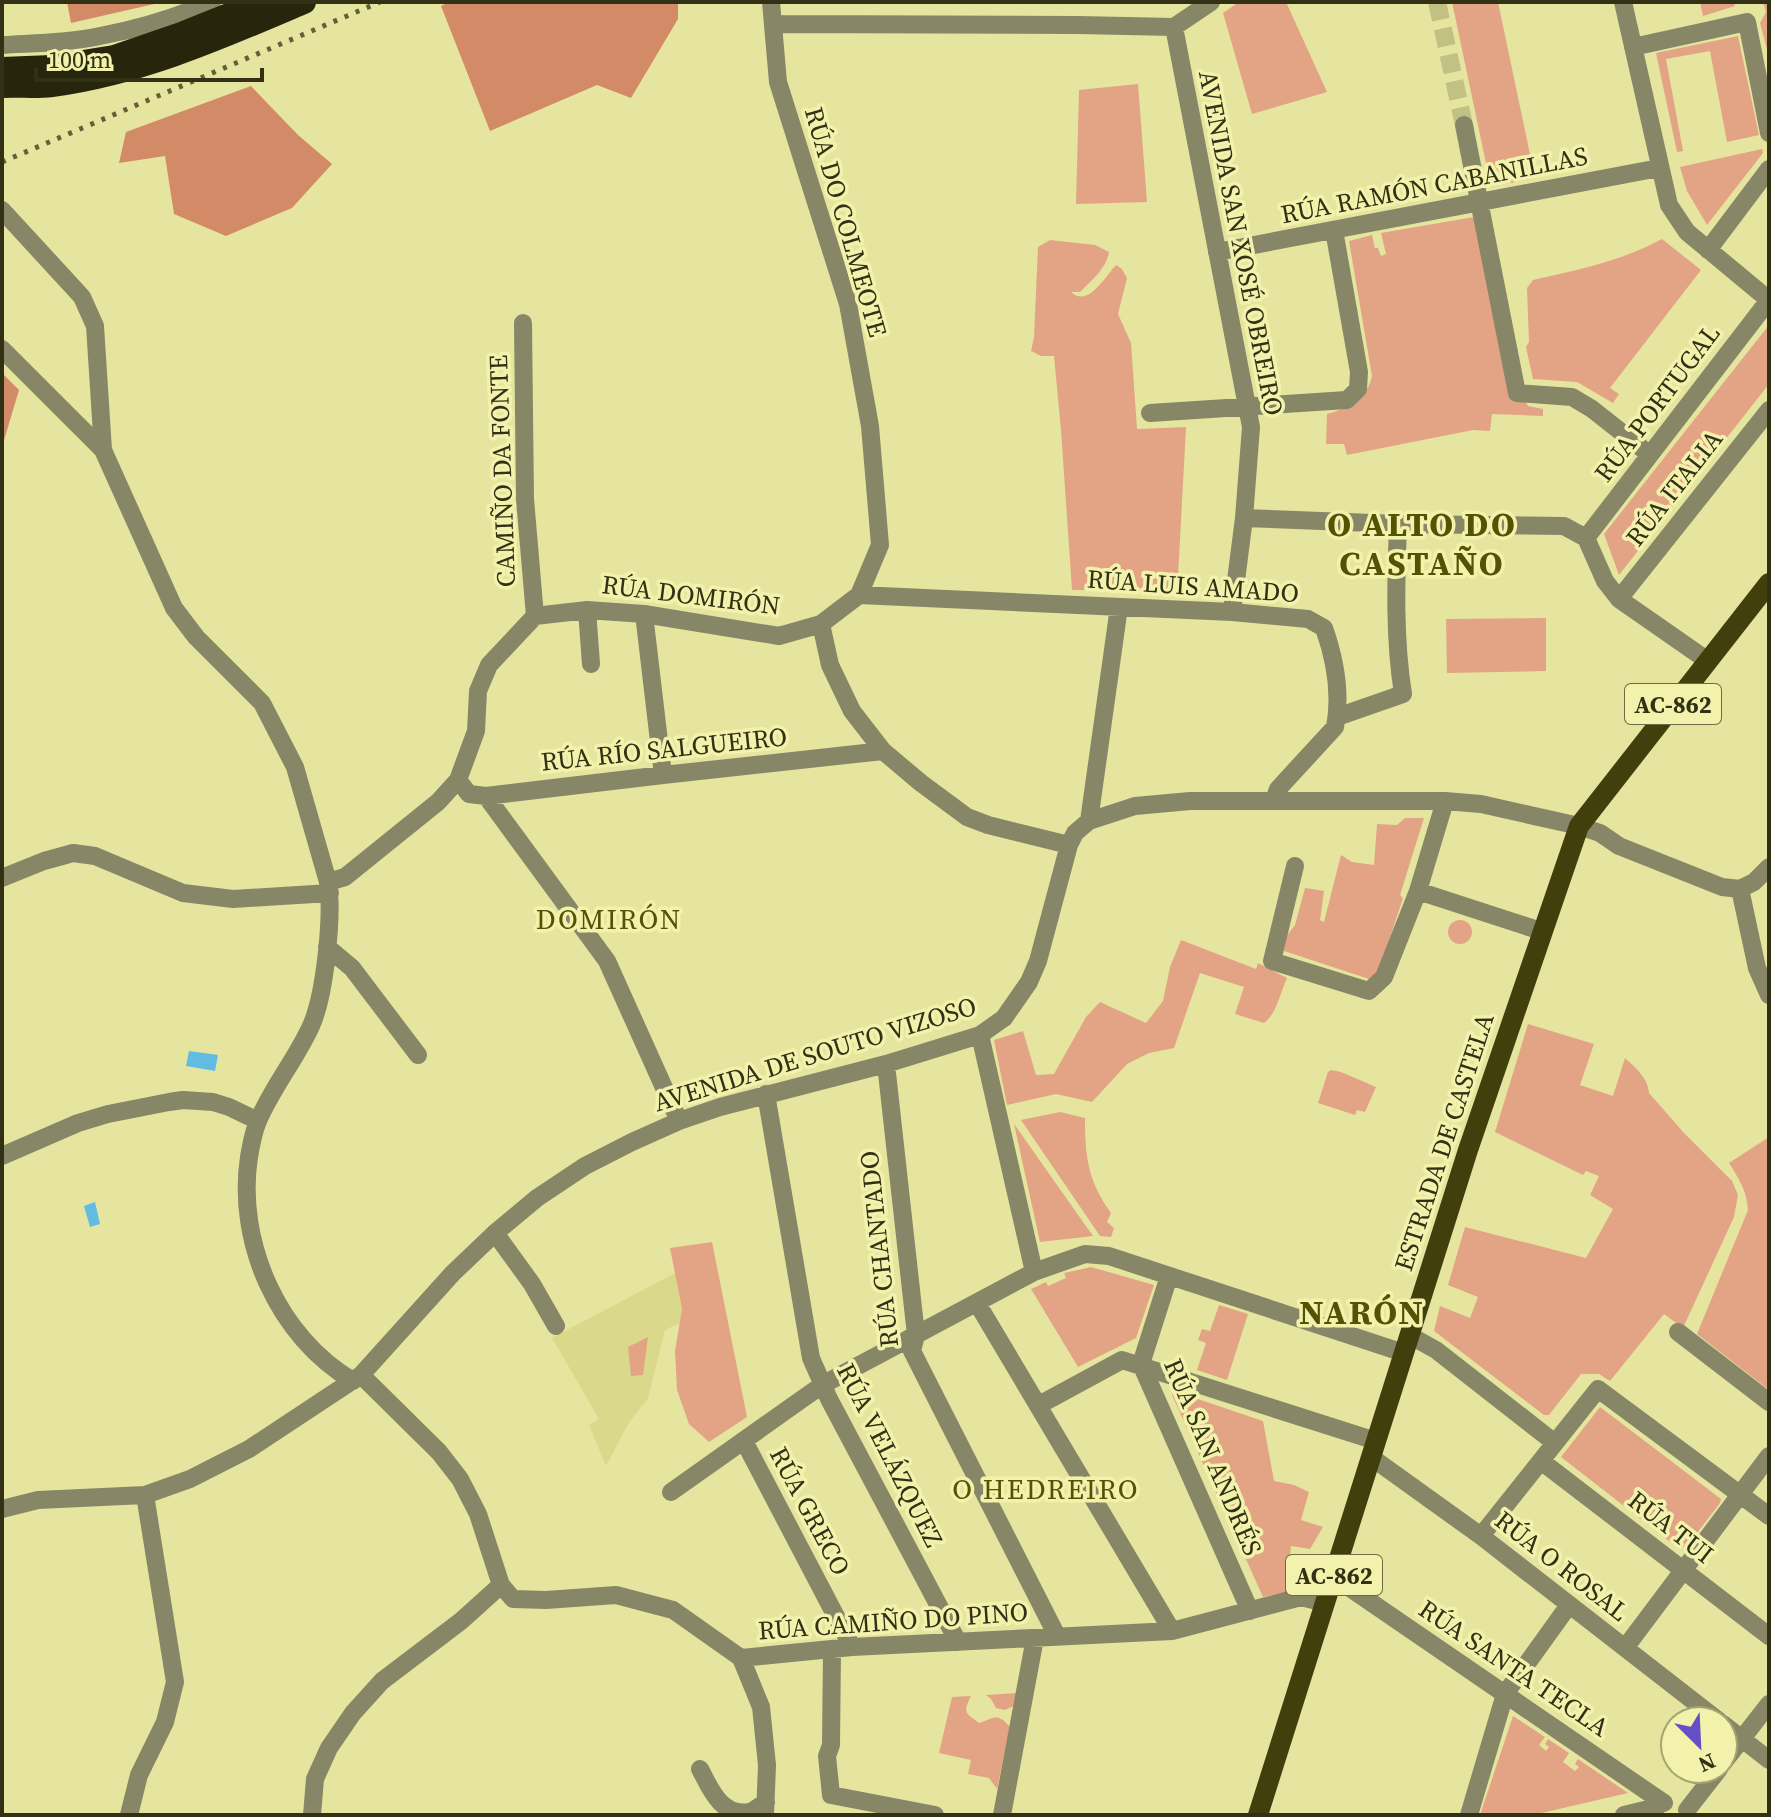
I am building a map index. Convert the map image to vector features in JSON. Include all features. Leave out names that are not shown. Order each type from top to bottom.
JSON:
[{"type":"highway","points":[[2,69],[52,67],[114,57],[261,2]]},
{"type":"highway","points":[[2,86],[50,85],[119,71],[188,51],[304,2]]},
{"type":"main road","name":"ESTRADA DE CASTELA","points":[[1258,1815],[1468,1150],[1579,826],[1769,583]]},
{"type":"street","points":[[2,45],[100,36],[182,15],[212,2]]},
{"type":"street","name":"RÚA DO COLMEOTE","points":[[771,2],[778,82],[848,304],[870,426],[880,545],[859,595],[821,624]]},
{"type":"street","points":[[773,24],[1174,27],[1211,2]]},
{"type":"street","points":[[1623,2],[1669,205],[1687,232],[1769,300]]},
{"type":"street","points":[[1633,47],[1747,22],[1769,133]]},
{"type":"street","name":"AVENIDA SAN XOSÉ OBREIRO","points":[[1174,27],[1251,427],[1232,612]]},
{"type":"street","points":[[1464,125],[1517,393],[1572,397],[1649,454]]},
{"type":"street","name":"RÚA RAMÓN CABANILLAS","points":[[1217,252],[1659,168]]},
{"type":"street","points":[[1708,250],[1769,169]]},
{"type":"street","points":[[2,210],[82,297],[95,326],[103,450],[174,608],[196,637],[262,703],[295,767],[329,888],[327,947],[319,1006],[311,1028],[258,1121],[252,1140],[246,1180],[248,1217],[260,1266],[278,1306],[307,1342],[338,1372],[357,1378],[439,1452],[460,1479],[478,1514],[501,1585],[461,1621],[382,1681],[353,1713],[329,1748],[315,1779],[312,1815]]},
{"type":"street","points":[[1150,413],[1347,400],[1358,389],[1359,372],[1334,230]]},
{"type":"street","name":"RÚA PORTUGAL","points":[[1586,538],[1769,300]]},
{"type":"street","name":"CAMIÑO DA FONTE","points":[[523,323],[525,499],[535,616]]},
{"type":"street","points":[[2,349],[103,450]]},
{"type":"street","name":"RÚA ITALIA","points":[[1619,599],[1769,410]]},
{"type":"street","points":[[1244,518],[1564,526],[1586,538],[1605,581],[1619,599],[1708,661]]},
{"type":"street","points":[[1274,800],[1278,789],[1335,727],[1337,717],[1403,694],[1396,618],[1398,524]]},
{"type":"street","name":"RÚA LUIS AMADO","points":[[859,595],[1232,612],[1308,619],[1324,628],[1330,646],[1336,675],[1337,717]]},
{"type":"street","points":[[1119,607],[1089,821],[1135,806],[1190,801],[1445,801],[1481,804],[1579,826],[1600,833],[1619,846],[1722,887],[1740,889],[1754,882],[1769,867]]},
{"type":"street","points":[[587,610],[591,664]]},
{"type":"street","name":"RÚA DOMIRÓN","points":[[535,616],[587,610],[644,614],[779,636],[821,624]]},
{"type":"street","points":[[644,614],[663,775]]},
{"type":"street","points":[[2,878],[73,853],[95,856],[183,893],[233,899],[329,888],[438,802],[458,780],[476,731],[478,691],[489,665],[535,616]]},
{"type":"street","points":[[821,624],[830,665],[852,711],[883,751],[967,817],[1069,845]]},
{"type":"street","name":"RÚA RÍO SALGUEIRO","points":[[486,796],[883,751]]},
{"type":"street","points":[[458,780],[469,794],[486,796],[607,961],[679,1121]]},
{"type":"street","points":[[1295,866],[1272,961],[1369,991],[1384,977],[1418,891],[1445,801]]},
{"type":"street","name":"AVENIDA DE SOUTO VIZOSO","points":[[2,1509],[38,1500],[145,1495],[190,1479],[249,1449],[357,1378],[453,1273],[537,1198],[585,1166],[632,1142],[720,1107],[886,1064],[980,1035],[1004,1018],[1029,982],[1038,961],[1069,845],[1075,833],[1089,821]]},
{"type":"street","points":[[1740,889],[1757,968],[1768,990]]},
{"type":"street","points":[[1418,891],[1541,931]]},
{"type":"street","points":[[327,947],[352,968],[418,1055]]},
{"type":"street","points":[[980,1035],[1034,1272]]},
{"type":"street","name":"RÚA CHANTADO","points":[[886,1064],[916,1335],[912,1351],[1057,1636]]},
{"type":"street","name":"RÚA VELÁZQUEZ","points":[[766,1094],[811,1358],[822,1385],[958,1642]]},
{"type":"street","points":[[2,1156],[93,1118],[183,1100],[213,1102],[258,1121]]},
{"type":"street","points":[[495,1233],[532,1284],[556,1326]]},
{"type":"street","points":[[671,1492],[822,1385],[1034,1272],[1073,1257],[1095,1253],[1436,1350],[1555,1443]]},
{"type":"street","name":"RÚA SAN ANDRÉS","points":[[1169,1276],[1141,1364],[1250,1611]]},
{"type":"street","points":[[977,1303],[1172,1631]]},
{"type":"street","points":[[1678,1332],[1769,1402]]},
{"type":"street","points":[[1039,1405],[1122,1360],[1141,1364]]},
{"type":"street","name":"RÚA O ROSAL","points":[[1141,1364],[1373,1449],[1698,1705]]},
{"type":"street","points":[[1481,1536],[1598,1389],[1769,1516]]},
{"type":"street","name":"RÚA GRECO","points":[[744,1441],[852,1647]]},
{"type":"street","points":[[1625,1648],[1769,1456]]},
{"type":"street","name":"RÚA TUI","points":[[1541,1461],[1769,1636]]},
{"type":"street","points":[[129,1815],[139,1775],[165,1722],[175,1682],[145,1495]]},
{"type":"street","name":"RÚA SANTA TECLA","points":[[1332,1581],[1350,1588],[1505,1694],[1658,1808]]},
{"type":"street","name":"RÚA CAMIÑO DO PINO","points":[[501,1585],[513,1599],[616,1595],[673,1610],[741,1658],[852,1647],[1172,1631],[1301,1597],[1325,1603]]},
{"type":"street","points":[[1469,1815],[1505,1694],[1569,1605]]},
{"type":"street","points":[[1002,1815],[1035,1638]]},
{"type":"street","points":[[832,1649],[831,1745],[827,1756],[831,1795],[935,1815]]},
{"type":"street","points":[[700,1769],[716,1802],[733,1812],[765,1809],[767,1765],[761,1707],[741,1658]]},
{"type":"street","points":[[1739,1743],[1769,1704]]},
{"type":"street","name":"RÚA O ROSAL","points":[[1739,1737],[1769,1760]]},
{"type":"street","points":[[1624,1815],[1677,1803],[1688,1813],[1708,1785]]},
{"type":"shaded area","points":[[67,2],[163,2],[71,23]]},
{"type":"shaded area","points":[[449,2],[678,2],[678,19],[631,98],[597,85],[490,131],[441,6]]},
{"type":"shaded area","points":[[1239,2],[1286,2],[1327,92],[1252,114],[1223,13]]},
{"type":"shaded area","points":[[1452,2],[1498,2],[1535,178],[1491,187]]},
{"type":"shaded area","points":[[1700,2],[1734,2],[1735,6],[1703,16]]},
{"type":"shaded area","points":[[1763,2],[1769,2],[1769,57],[1760,23],[1766,12]]},
{"type":"shaded area","points":[[1738,36],[1759,135],[1727,142],[1710,51],[1666,59],[1683,151],[1677,152],[1656,53]]},
{"type":"shaded area","points":[[1138,84],[1147,202],[1076,204],[1079,90]]},
{"type":"shaded area","points":[[251,86],[298,135],[332,164],[292,208],[226,236],[174,214],[165,156],[119,163],[126,132]]},
{"type":"shaded area","points":[[1762,149],[1763,153],[1707,225],[1687,191],[1680,167]]},
{"type":"shaded area","points":[[1474,217],[1525,401],[1528,406],[1543,409],[1543,416],[1492,414],[1490,431],[1473,430],[1347,455],[1344,444],[1326,444],[1327,414],[1356,402],[1366,392],[1372,376],[1349,241],[1372,235],[1381,256],[1386,254],[1381,233]]},
{"type":"shaded area","points":[[1662,239],[1701,270],[1610,388],[1619,394],[1613,403],[1577,382],[1533,379],[1526,347],[1529,342],[1527,288],[1533,280],[1615,259]]},
{"type":"shaded area","points":[[1050,240],[1095,245],[1109,252],[1094,279],[1080,292],[1071,292],[1077,296],[1090,294],[1116,265],[1122,269],[1127,278],[1118,314],[1131,343],[1137,429],[1186,427],[1177,596],[1171,591],[1072,590],[1054,356],[1041,356],[1031,351],[1038,247]]},
{"type":"shaded area","points":[[1769,325],[1769,384],[1619,575],[1604,534]]},
{"type":"shaded area","points":[[2,373],[19,390],[2,447]]},
{"type":"shaded area","points":[[1546,618],[1546,671],[1447,673],[1446,619]]},
{"type":"shaded area","points":[[1405,818],[1424,818],[1400,895],[1403,898],[1378,974],[1369,979],[1284,951],[1285,938],[1295,925],[1305,888],[1324,891],[1320,920],[1324,922],[1341,855],[1352,862],[1374,865],[1377,824],[1397,825]]},
{"type":"shaded area","points":[[1460,920],[1469,923],[1472,932],[1469,941],[1460,944],[1451,941],[1448,932],[1451,923]]},
{"type":"shaded area","points":[[1181,940],[1256,969],[1258,963],[1287,978],[1268,1019],[1264,1023],[1235,1014],[1244,987],[1200,973],[1174,1048],[1149,1053],[1127,1064],[1092,1102],[1056,1094],[1007,1105],[994,1040],[1023,1031],[1036,1075],[1054,1074],[1086,1017],[1100,1002],[1146,1023],[1163,1001],[1170,967]]},
{"type":"shaded area","points":[[1528,1024],[1594,1044],[1580,1085],[1613,1096],[1625,1058],[1644,1078],[1649,1093],[1732,1181],[1738,1195],[1734,1217],[1683,1328],[1664,1314],[1610,1381],[1599,1374],[1581,1374],[1549,1415],[1544,1415],[1434,1331],[1440,1306],[1470,1318],[1478,1297],[1448,1285],[1465,1227],[1586,1258],[1613,1209],[1590,1195],[1599,1176],[1586,1171],[1583,1175],[1495,1132]]},
{"type":"shaded area","points":[[1331,1070],[1376,1087],[1365,1112],[1357,1110],[1355,1115],[1318,1103]]},
{"type":"shaded area","points":[[1060,1112],[1085,1118],[1089,1168],[1097,1190],[1111,1213],[1107,1222],[1114,1228],[1111,1237],[1100,1236],[1021,1120]]},
{"type":"shaded area","points":[[1014,1124],[1093,1236],[1040,1242]]},
{"type":"shaded area","points":[[1769,1137],[1769,1390],[1697,1334],[1748,1210],[1744,1191],[1729,1163]]},
{"type":"shaded area","points":[[712,1242],[747,1417],[709,1442],[689,1424],[677,1390],[675,1351],[682,1309],[670,1248]]},
{"type":"shaded area","points":[[1091,1267],[1154,1285],[1136,1338],[1078,1367],[1031,1289],[1066,1278],[1064,1273]]},
{"type":"shaded area","points":[[675,1273],[682,1309],[680,1323],[665,1330],[648,1398],[628,1424],[606,1466],[589,1425],[599,1419],[552,1338]]},
{"type":"shaded area","points":[[1219,1305],[1248,1314],[1227,1380],[1197,1370],[1206,1343],[1198,1340],[1202,1329],[1210,1331]]},
{"type":"shaded area","points":[[648,1337],[643,1375],[631,1376],[628,1347]]},
{"type":"shaded area","points":[[1174,1391],[1263,1421],[1274,1481],[1309,1492],[1301,1520],[1323,1527],[1310,1549],[1291,1546],[1289,1563],[1295,1590],[1263,1597],[1172,1395]]},
{"type":"shaded area","points":[[1600,1407],[1721,1499],[1687,1546],[1678,1548],[1561,1457]]},
{"type":"shaded area","points":[[1017,1693],[1014,1706],[1005,1710],[996,1708],[986,1695]]},
{"type":"shaded area","points":[[971,1696],[966,1710],[971,1717],[979,1723],[999,1718],[1010,1727],[997,1789],[989,1778],[968,1774],[971,1760],[939,1753],[952,1697]]},
{"type":"shaded area","points":[[1513,1716],[1545,1737],[1539,1745],[1546,1751],[1548,1739],[1569,1753],[1563,1762],[1575,1771],[1579,1767],[1575,1764],[1578,1759],[1628,1793],[1533,1815],[1480,1815]]},
{"type":"water","points":[[189,1051],[218,1055],[215,1071],[186,1066]]},
{"type":"water","points":[[95,1202],[100,1224],[90,1227],[84,1206]]},
{"type":"tunnel","points":[[1437,2],[1464,125]]},
{"type":"railway","points":[[2,162],[380,2]]},
{"type":"district","name":"O ALTO DO CASTAÑO","points":[[1422,544]]},
{"type":"district","name":"DOMIRÓN","points":[[609,919]]},
{"type":"district","name":"NARÓN","points":[[1362,1312]]},
{"type":"district","name":"O HEDREIRO","points":[[1046,1489]]}]
